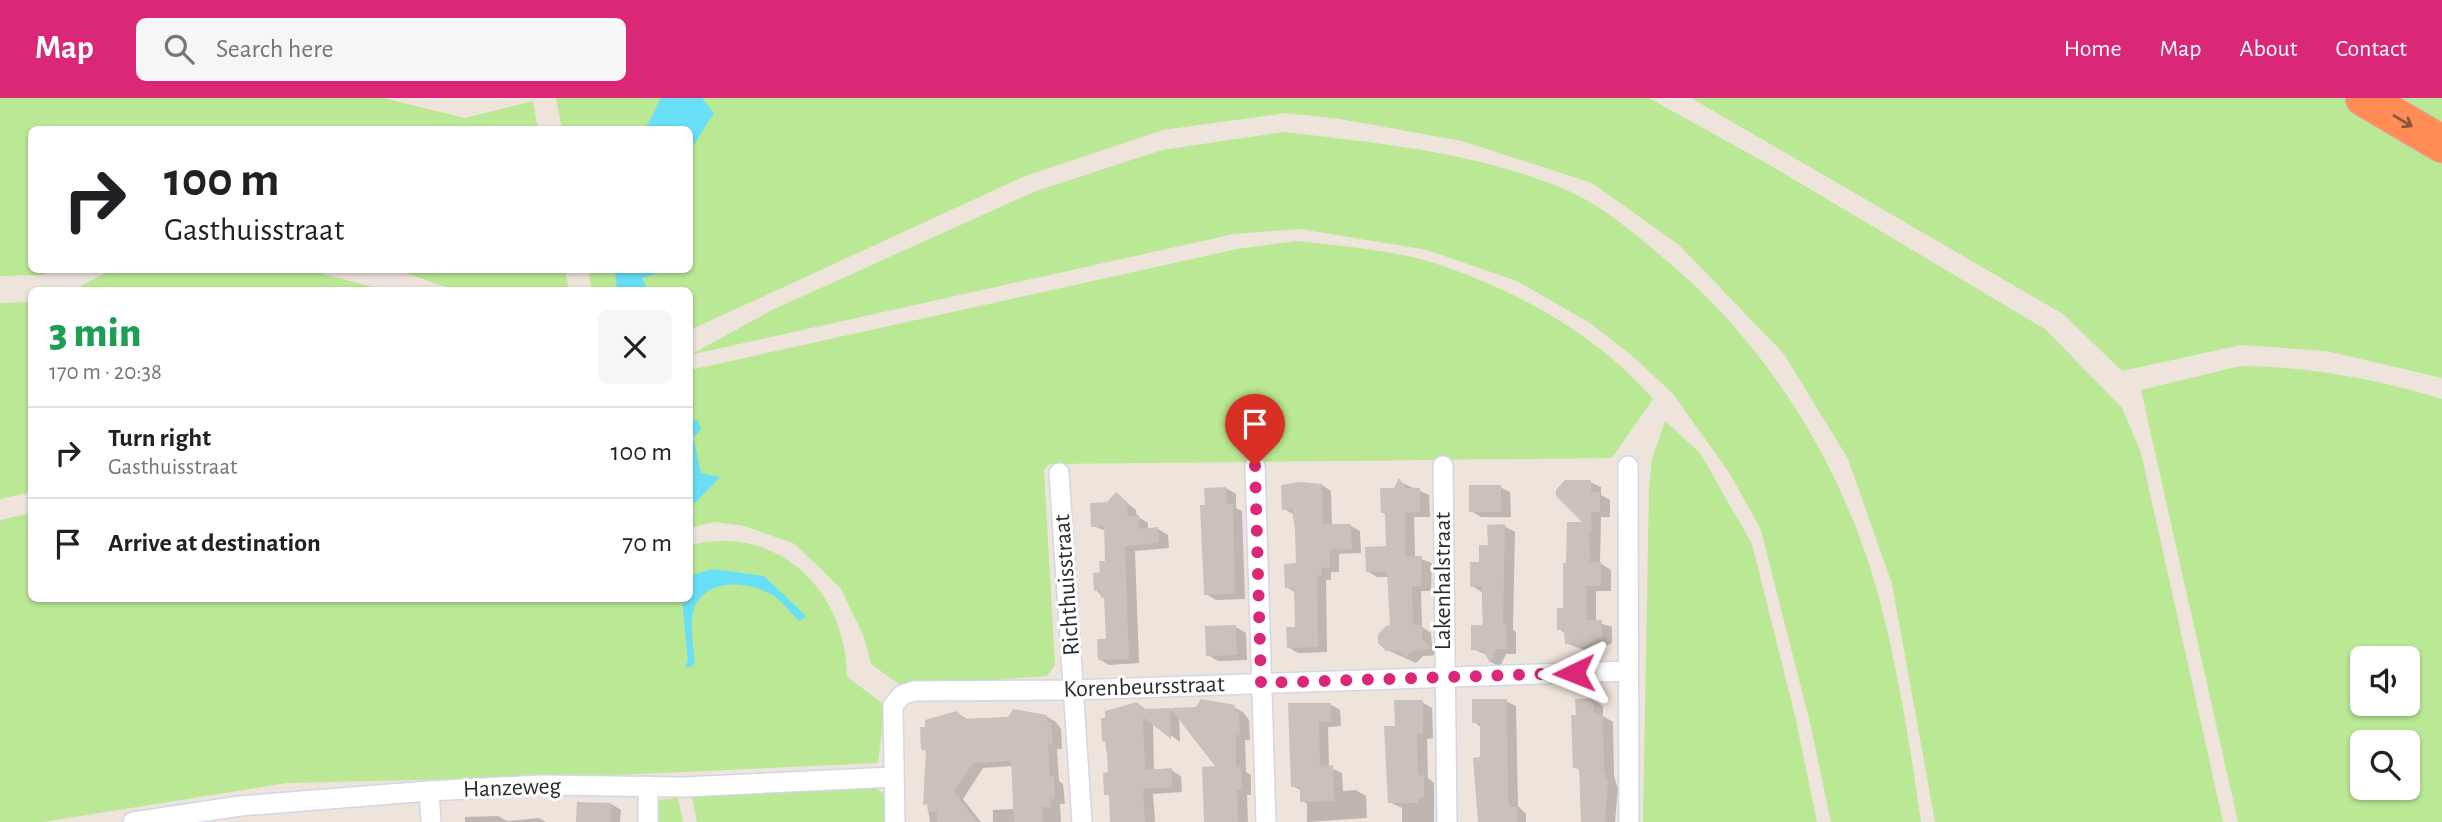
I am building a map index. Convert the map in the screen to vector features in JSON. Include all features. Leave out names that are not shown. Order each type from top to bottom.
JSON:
[{"type":"highway","points":[[2364,98],[2442,144]]},
{"type":"street","points":[[1255,466],[1266,822]]},
{"type":"street","name":"Lakenhalstraat","points":[[1443,466],[1447,822]]},
{"type":"street","points":[[1628,466],[1629,822]]},
{"type":"street","name":"Richthuisstraat","points":[[1059,473],[1082,822]]},
{"type":"street","name":"Korenbeursstraat","points":[[893,777],[893,706],[902,695],[914,691],[1074,690],[1627,671]]},
{"type":"street","points":[[893,777],[895,822]]},
{"type":"street","name":"Hanzeweg","points":[[133,822],[241,814],[429,791],[540,785],[648,786],[893,777]]},
{"type":"street","points":[[648,786],[648,822]]},
{"type":"street","points":[[429,791],[431,822]]},
{"type":"green space","points":[[0,98],[383,98],[465,118],[533,101],[537,126],[28,126],[28,273],[46,273],[0,276]]},
{"type":"green space","points":[[556,98],[1649,98],[1768,164],[2045,329],[2122,408],[2141,453],[2223,822],[1935,822],[1892,584],[1848,459],[1784,354],[1679,245],[1592,183],[1462,141],[1340,119],[1286,113],[1163,130],[1025,176],[693,329],[693,287],[591,287],[589,273],[693,273],[693,126],[561,126]]},
{"type":"green space","points":[[1691,98],[2343,98],[2442,157],[2442,378],[2326,351],[2241,345],[2122,371],[2063,314]]},
{"type":"green space","points":[[2395,98],[2442,98],[2442,126]]},
{"type":"green space","points":[[1283,132],[1422,150],[1490,164],[1557,186],[1586,200],[1614,218],[1703,293],[1737,330],[1797,411],[1822,454],[1863,546],[1892,650],[1921,822],[1831,822],[1811,727],[1761,530],[1730,474],[1673,394],[1636,359],[1590,323],[1517,281],[1427,250],[1300,229],[1234,234],[693,354],[772,310],[1036,191],[1162,150]]},
{"type":"green space","points":[[1297,241],[1408,256],[1455,270],[1518,297],[1577,332],[1630,375],[1653,399],[1612,458],[1050,464],[1044,470],[1055,665],[1047,676],[903,687],[871,664],[864,637],[841,589],[795,544],[744,526],[714,522],[693,527],[693,369],[1237,249]]},
{"type":"green space","points":[[105,273],[320,273],[373,287],[79,287]]},
{"type":"green space","points":[[406,273],[566,273],[568,287],[445,287]]},
{"type":"green space","points":[[28,302],[28,493],[0,499],[0,303]]},
{"type":"green space","points":[[2240,366],[2291,368],[2342,375],[2393,385],[2442,399],[2442,822],[2238,822],[2141,390]]},
{"type":"green space","points":[[1665,421],[1700,453],[1752,544],[1795,716],[1817,822],[1643,822],[1649,488],[1652,459]]},
{"type":"green space","points":[[28,514],[28,602],[693,602],[693,545],[722,541],[752,545],[779,555],[802,570],[820,591],[835,617],[844,645],[847,677],[885,705],[878,763],[619,775],[287,783],[43,822],[0,822],[0,520]]},
{"type":"green space","points":[[876,788],[885,795],[886,822],[697,822],[691,793]]},
{"type":"green space","points":[[678,798],[683,822],[658,822],[658,800]]},
{"type":"water","points":[[661,98],[702,98],[714,113],[693,146],[693,126],[645,126]]},
{"type":"water","points":[[615,273],[658,273],[642,278],[646,287],[617,287]]},
{"type":"water","points":[[698,420],[701,430],[693,437],[693,421]]},
{"type":"water","points":[[693,437],[701,473],[720,477],[693,502]]},
{"type":"water","points":[[712,569],[764,576],[806,616],[799,621],[778,599],[754,587],[719,586],[700,598],[694,609],[692,629],[695,664],[685,669],[688,660],[682,602],[693,602],[693,575]]},
{"type":"building","points":[[1399,478],[1405,488],[1420,488],[1420,512],[1405,513],[1405,556],[1422,556],[1421,586],[1412,586],[1413,625],[1422,625],[1422,638],[1433,649],[1413,651],[1405,658],[1398,651],[1386,651],[1378,643],[1378,634],[1390,625],[1387,572],[1366,572],[1365,547],[1386,546],[1385,513],[1381,513],[1380,488],[1394,488]]},
{"type":"building","points":[[1565,480],[1591,480],[1591,493],[1600,492],[1600,512],[1591,512],[1592,531],[1589,528],[1590,562],[1601,562],[1601,586],[1586,586],[1587,620],[1602,620],[1602,637],[1581,648],[1574,644],[1565,644],[1564,630],[1557,630],[1557,608],[1563,608],[1567,522],[1582,522],[1556,496],[1556,490]]},
{"type":"building","points":[[1299,482],[1322,484],[1323,524],[1351,524],[1352,549],[1330,550],[1330,567],[1322,568],[1322,575],[1317,575],[1318,647],[1287,648],[1286,627],[1295,627],[1294,588],[1285,588],[1284,564],[1296,563],[1295,530],[1292,509],[1282,510],[1281,485]]},
{"type":"building","points":[[1469,485],[1501,485],[1501,512],[1469,512]]},
{"type":"building","points":[[1226,487],[1227,504],[1233,504],[1235,594],[1204,595],[1200,505],[1205,505],[1204,488]]},
{"type":"building","points":[[1116,492],[1127,502],[1128,516],[1139,515],[1139,529],[1158,527],[1159,543],[1125,546],[1129,659],[1098,660],[1097,639],[1106,639],[1104,598],[1101,598],[1100,590],[1094,591],[1093,573],[1100,572],[1099,561],[1105,561],[1104,526],[1091,527],[1090,503],[1107,502]]},
{"type":"building","points":[[1505,524],[1503,624],[1506,625],[1507,649],[1496,649],[1490,663],[1483,650],[1471,650],[1471,625],[1482,625],[1483,620],[1482,586],[1470,587],[1470,562],[1479,562],[1479,545],[1488,545],[1487,525]]},
{"type":"building","points":[[1236,625],[1237,655],[1206,656],[1205,626]]},
{"type":"building","points":[[1593,698],[1594,714],[1603,714],[1604,769],[1608,783],[1605,822],[1581,822],[1579,768],[1573,768],[1571,715],[1576,715],[1575,699]]},
{"type":"building","points":[[1201,699],[1235,705],[1235,712],[1239,712],[1240,735],[1236,735],[1236,767],[1241,767],[1242,790],[1237,790],[1238,822],[1204,822],[1202,767],[1215,766],[1170,708],[1171,739],[1143,717],[1145,770],[1172,768],[1172,787],[1143,789],[1145,822],[1110,822],[1109,795],[1104,795],[1103,773],[1108,772],[1106,741],[1102,741],[1101,718],[1105,718],[1105,711],[1137,702],[1143,709],[1196,707]]},
{"type":"building","points":[[1472,699],[1507,699],[1508,799],[1510,807],[1517,807],[1517,822],[1478,822],[1473,758],[1480,757],[1480,723],[1472,723]]},
{"type":"building","points":[[1394,700],[1423,700],[1423,734],[1417,734],[1418,771],[1420,776],[1424,775],[1424,798],[1418,798],[1418,803],[1388,803],[1384,726],[1395,726]]},
{"type":"building","points":[[1288,703],[1331,703],[1331,722],[1319,722],[1320,766],[1333,765],[1334,801],[1300,802],[1300,787],[1291,787]]},
{"type":"building","points":[[1013,709],[1047,715],[1047,722],[1051,722],[1053,744],[1048,745],[1050,777],[1054,776],[1055,799],[1051,799],[1051,807],[1042,807],[1043,822],[1014,822],[1011,761],[973,763],[954,792],[977,822],[937,822],[937,811],[928,812],[927,804],[923,805],[926,750],[921,750],[920,727],[925,727],[925,720],[957,711],[963,719],[1008,717]]},
{"type":"building","points":[[577,802],[611,803],[611,822],[576,822]]},
{"type":"route","points":[[1255,466],[1261,683],[1574,673]]}]
